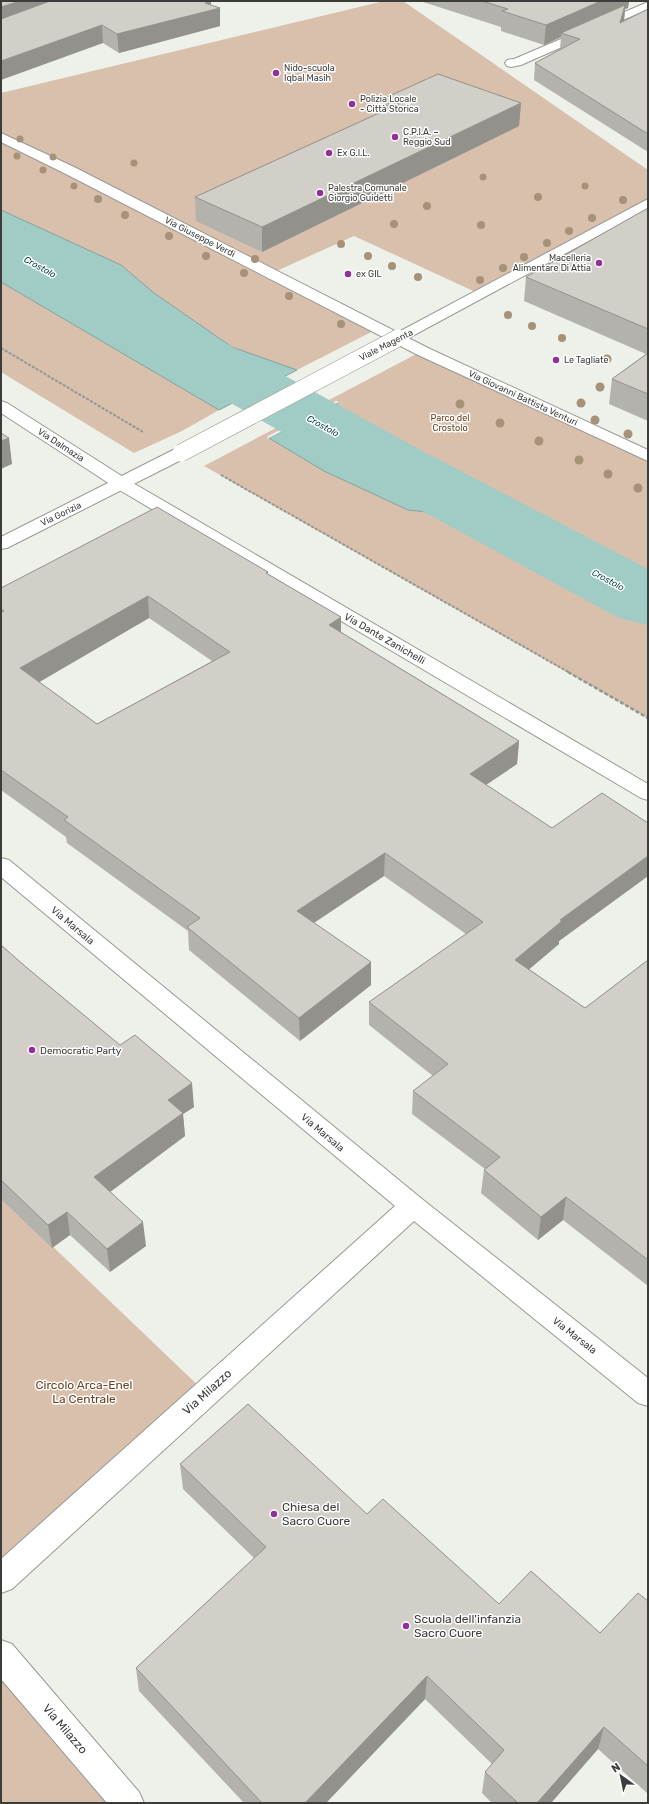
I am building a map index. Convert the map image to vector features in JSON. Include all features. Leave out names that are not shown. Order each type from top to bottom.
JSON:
[{"type":"street","points":[[511,63],[517,62],[648,5]]},
{"type":"street","name":"Via Giuseppe Verdi","points":[[1,137],[398,338]]},
{"type":"street","name":"Viale Magenta","points":[[122,484],[398,338],[648,203]]},
{"type":"street","name":"Via Giovanni Battista Venturi","points":[[398,338],[648,456]]},
{"type":"street","name":"Via Dalmazia","points":[[1,406],[122,484]]},
{"type":"street","name":"Via Gorizia","points":[[1,544],[122,484]]},
{"type":"street","name":"Via Dante Zanichelli","points":[[122,484],[648,793]]},
{"type":"street","name":"Via Marsala","points":[[1,865],[412,1206],[648,1394]]},
{"type":"street","name":"Via Milazzo","points":[[1,1579],[412,1206]]},
{"type":"street","name":"Via Milazzo","points":[[1,1655],[128,1803]]},
{"type":"path","points":[[1,348],[135,429],[181,453],[648,718]]},
{"type":"green space","name":"Ex G.I.L.","points":[[384,1],[403,1],[648,170],[648,203],[482,295],[354,236],[272,273],[379,328],[297,370],[232,347],[154,293],[121,265],[1,210],[1,93]]},
{"type":"green space","points":[[1,282],[219,410],[182,431],[134,453],[1,372]]},
{"type":"green space","name":"Parco del Crostolo","points":[[422,351],[648,456],[648,572],[612,559],[539,521],[419,468],[400,455],[352,432],[342,418],[269,438],[324,471],[408,510],[427,512],[609,596],[648,621],[648,718],[204,466]]},
{"type":"green space","name":"Circolo Arca-Enel La Centrale","points":[[1,1197],[206,1393],[1,1579]]},
{"type":"green space","points":[[1,1655],[128,1803],[1,1803]]},
{"type":"water","points":[[1,210],[121,265],[154,293],[232,347],[297,370],[219,410],[1,282]]},
{"type":"water","points":[[337,403],[342,418],[352,432],[400,455],[419,468],[539,521],[612,559],[648,572],[648,621],[609,596],[427,512],[408,510],[324,471],[269,438]]},
{"type":"pier","points":[[336,401],[339,402],[267,439],[268,436]]},
{"type":"building","points":[[1,1],[20,1],[1,7]]},
{"type":"building","points":[[50,1],[210,1],[211,2],[205,3],[220,8],[117,34],[102,25],[1,61],[1,19]]},
{"type":"building","points":[[482,1],[601,1],[546,25],[502,11],[508,9]]},
{"type":"building","points":[[625,5],[620,23],[648,9],[648,134],[535,63],[580,39],[561,33]]},
{"type":"building","points":[[438,74],[521,103],[262,227],[195,197],[399,104],[385,98]]},
{"type":"building","points":[[648,208],[648,329],[526,277]]},
{"type":"building","points":[[648,353],[648,394],[612,379]]},
{"type":"building","points":[[1,433],[9,438],[1,441]]},
{"type":"building","points":[[157,507],[341,617],[329,625],[519,741],[470,774],[552,828],[602,793],[648,823],[648,856],[560,920],[562,921],[515,960],[585,1008],[648,960],[648,1260],[566,1197],[541,1217],[484,1170],[500,1157],[413,1091],[448,1064],[369,1002],[483,922],[385,853],[297,911],[371,962],[299,1018],[187,927],[200,918],[64,820],[68,817],[1,770],[1,612],[4,611],[1,609],[1,588]],"holes":[[[148,596],[230,652],[97,724],[20,668]]]},
{"type":"building","points":[[1,945],[120,1045],[135,1035],[192,1083],[168,1100],[183,1113],[94,1177],[143,1222],[107,1249],[67,1212],[48,1225],[1,1180]]},
{"type":"building","name":"Scuola dell'infanzia Sacro Cuore","points":[[248,1404],[367,1514],[383,1499],[499,1604],[531,1571],[600,1633],[638,1593],[648,1601],[648,1766],[604,1727],[537,1803],[518,1803],[485,1772],[504,1750],[427,1676],[305,1803],[262,1803],[136,1668],[266,1547],[180,1464]]},
{"type":"waterway","name":"Crostolo","points":[[1,245],[389,463],[648,601]]},
{"type":"place","name":"Nido-scuola Iqbal Masih","points":[[276,73]]},
{"type":"place","name":"Polizia Locale - Città Storica","points":[[352,104]]},
{"type":"place","name":"C.P.I.A. – Reggio Sud","points":[[395,137]]},
{"type":"place","name":"Ex G.I.L.","points":[[329,153]]},
{"type":"place","name":"Palestra Comunale Giorgio Guidetti","points":[[320,193]]},
{"type":"place","name":"Macelleria Alimentare Di Attia","points":[[599,263]]},
{"type":"place","name":"ex GIL","points":[[348,274]]},
{"type":"place","name":"Le Tagliate","points":[[556,360]]},
{"type":"place","name":"Democratic Party","points":[[32,1050]]},
{"type":"place","name":"Chiesa del Sacro Cuore","points":[[274,1514]]},
{"type":"place","name":"Scuola dell'infanzia Sacro Cuore","points":[[406,1626]]}]
